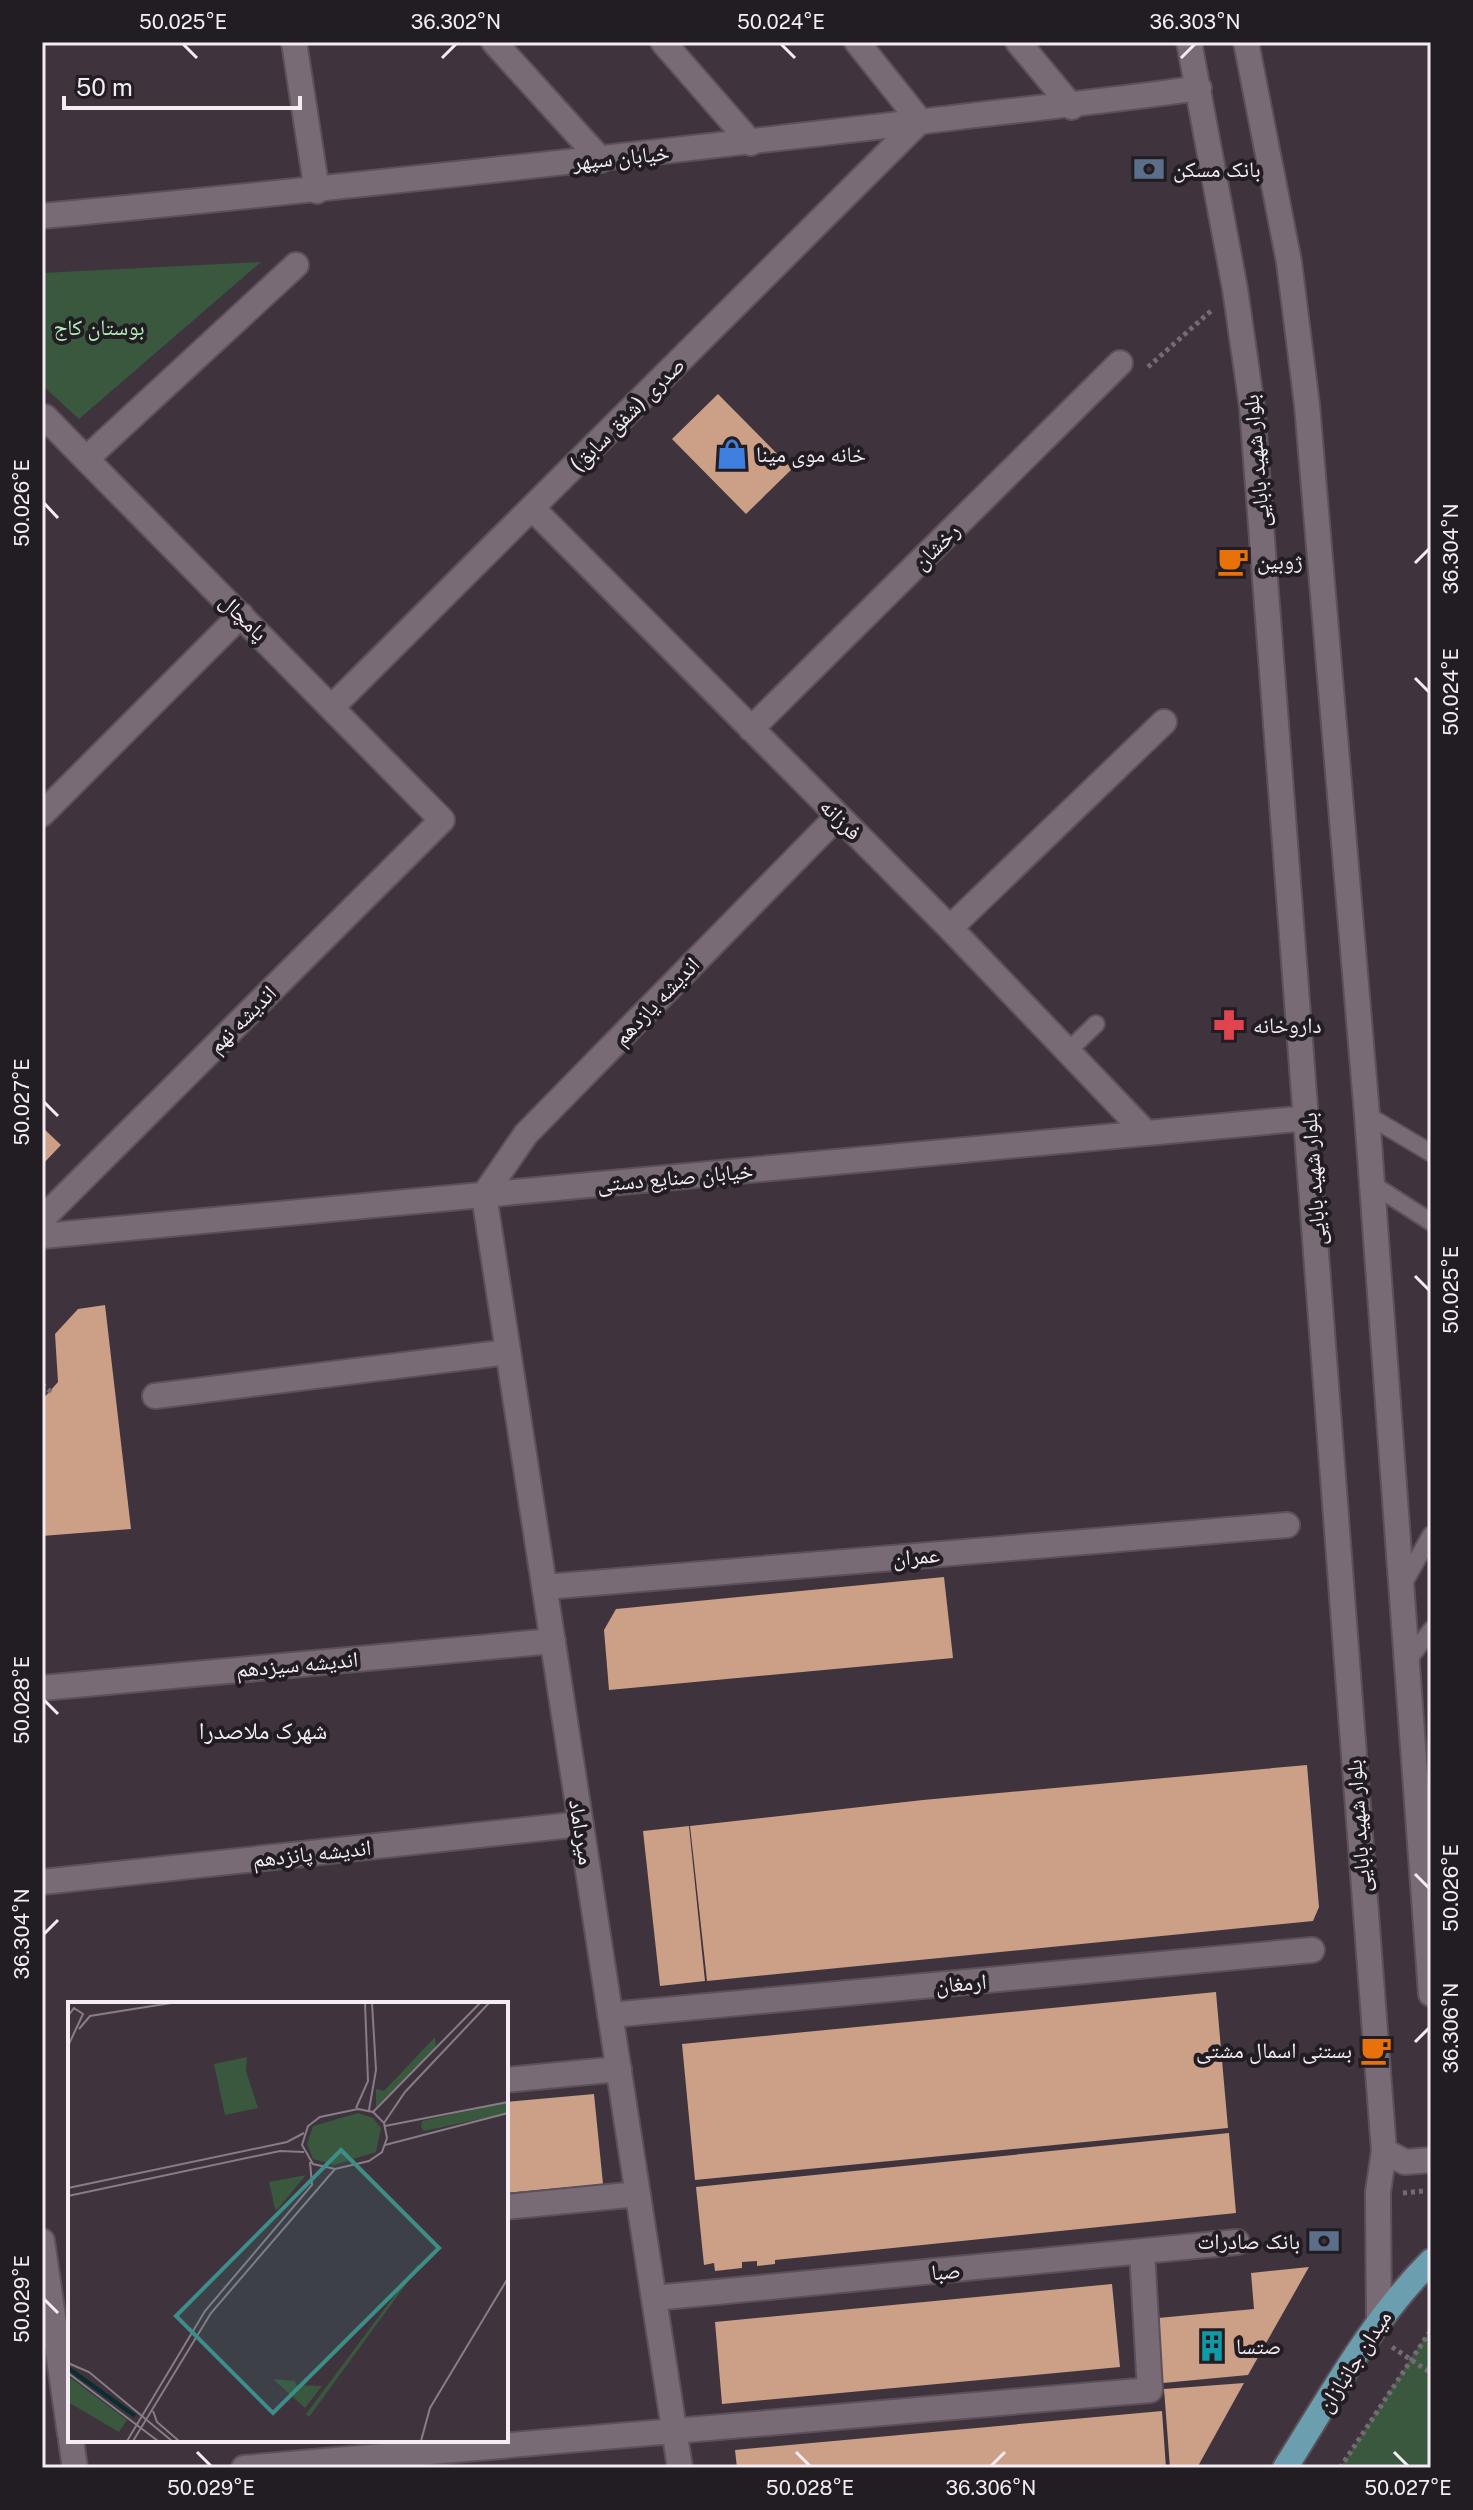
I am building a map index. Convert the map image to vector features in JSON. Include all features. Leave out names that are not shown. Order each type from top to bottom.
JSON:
[{"type":"main road","name":"میدان جانبازان","points":[[1285,2468],[1375,2327],[1403,2289],[1431,2261]]},
{"type":"street","points":[[294,42],[317,191]]},
{"type":"street","points":[[494,42],[601,160]]},
{"type":"street","points":[[663,42],[751,143]]},
{"type":"street","points":[[857,42],[920,121]]},
{"type":"street","points":[[1018,42],[1072,107]]},
{"type":"street","name":"بلوار شهید بابایی","points":[[1189,42],[1235,289],[1252,407],[1384,2151],[1378,2192],[1375,2327]]},
{"type":"street","points":[[1246,42],[1289,262],[1307,405],[1367,1115],[1431,1994]]},
{"type":"street","name":"خیابان سپهر","points":[[42,216],[317,191],[601,160],[920,121],[1072,107],[1199,88]]},
{"type":"street","name":"صدری (شفق سابق)","points":[[333,706],[920,121]]},
{"type":"street","points":[[86,459],[296,265]]},
{"type":"street","name":"رخشان","points":[[751,729],[1120,363]]},
{"type":"street","name":"پامچال","points":[[43,419],[333,706],[442,820]]},
{"type":"street","name":"فرزانه","points":[[532,508],[950,928],[1146,1133]]},
{"type":"street","points":[[42,814],[241,615]]},
{"type":"street","points":[[950,928],[1164,722]]},
{"type":"street","name":"اندیشه یازدهم","points":[[484,1195],[526,1134],[838,816]]},
{"type":"street","name":"اندیشه نهم","points":[[45,1233],[442,820]]},
{"type":"street","name":"خیابان صنایع دستی","points":[[45,1233],[1308,1118]]},
{"type":"street","name":"میرداماد","points":[[484,1195],[680,2468]]},
{"type":"street","points":[[155,1396],[508,1352]]},
{"type":"street","name":"عمران","points":[[545,1587],[1287,1525]]},
{"type":"street","name":"اندیشه سیزدهم","points":[[42,1688],[553,1641]]},
{"type":"street","name":"اندیشه پانزدهم","points":[[42,1882],[581,1824]]},
{"type":"street","name":"ارمغان","points":[[610,2015],[1312,1950]]},
{"type":"street","points":[[508,2080],[619,2069]]},
{"type":"street","points":[[1384,2151],[1405,2162],[1431,2160]]},
{"type":"street","points":[[508,2207],[638,2194]]},
{"type":"street","name":"صبا","points":[[654,2298],[1237,2242]]},
{"type":"street","points":[[42,2244],[68,2423]]},
{"type":"street","points":[[244,2468],[1150,2390],[1142,2252]]},
{"type":"street","points":[[71,2442],[75,2468]]},
{"type":"lane","points":[[1069,1050],[1096,1024]]},
{"type":"lane","points":[[1367,1115],[1431,1153]]},
{"type":"lane","points":[[1372,1184],[1431,1222]]},
{"type":"lane","points":[[1401,1587],[1431,1535]]},
{"type":"lane","points":[[1406,1663],[1431,1630]]},
{"type":"path","points":[[1120,363],[1148,368],[1235,289]]},
{"type":"path","points":[[42,1384],[51,1392]]},
{"type":"path","points":[[1375,2327],[1410,2359],[1431,2373]]},
{"type":"path","points":[[1340,2468],[1431,2330]]},
{"type":"green space","name":"بوستان کاج","points":[[261,262],[79,419],[42,385],[42,273]]},
{"type":"green space","points":[[1431,2330],[1431,2468],[1340,2468],[1418,2347]]},
{"type":"building","name":"خانه موی مینا","points":[[718,394],[792,469],[746,514],[672,439]]},
{"type":"building","points":[[42,1127],[61,1145],[42,1165]]},
{"type":"building","points":[[105,1305],[131,1529],[42,1536],[42,1400],[58,1382],[55,1334],[78,1309]]},
{"type":"building","points":[[944,1577],[953,1658],[609,1690],[604,1630],[616,1609]]},
{"type":"building","points":[[1307,1765],[1319,1907],[1313,1921],[707,1981],[690,1826],[923,1800]]},
{"type":"building","points":[[689,1826],[705,1981],[660,1986],[643,1831]]},
{"type":"building","points":[[1216,1992],[1228,2128],[695,2180],[682,2044]]},
{"type":"building","points":[[594,2094],[603,2184],[508,2193],[508,2102]]},
{"type":"building","points":[[1229,2133],[1236,2213],[775,2260],[775,2264],[757,2266],[757,2261],[742,2262],[742,2268],[715,2271],[714,2263],[704,2265],[696,2187]]},
{"type":"building","name":"صتسا","points":[[1309,2267],[1248,2375],[1163,2383],[1158,2318],[1254,2309],[1251,2273]]},
{"type":"building","points":[[1112,2284],[1120,2367],[722,2404],[715,2322]]},
{"type":"building","points":[[1244,2383],[1197,2468],[1170,2468],[1164,2389]]},
{"type":"building","points":[[1162,2411],[1166,2468],[737,2468],[735,2450]]},
{"type":"place","name":"بانک مسکن","points":[[1149,169]]},
{"type":"place","name":"خانه موی مینا","points":[[732,454]]},
{"type":"place","name":"ژوبین","points":[[1233,561]]},
{"type":"place","name":"داروخانه","points":[[1229,1025]]},
{"type":"place","name":"بستنی اسمال مشتی","points":[[1376,2050]]},
{"type":"place","name":"بانک صادرات","points":[[1324,2241]]},
{"type":"place","name":"صتسا","points":[[1212,2346]]},
{"type":"district","name":"شهرک ملاصدرا","points":[[263,1731]]}]
